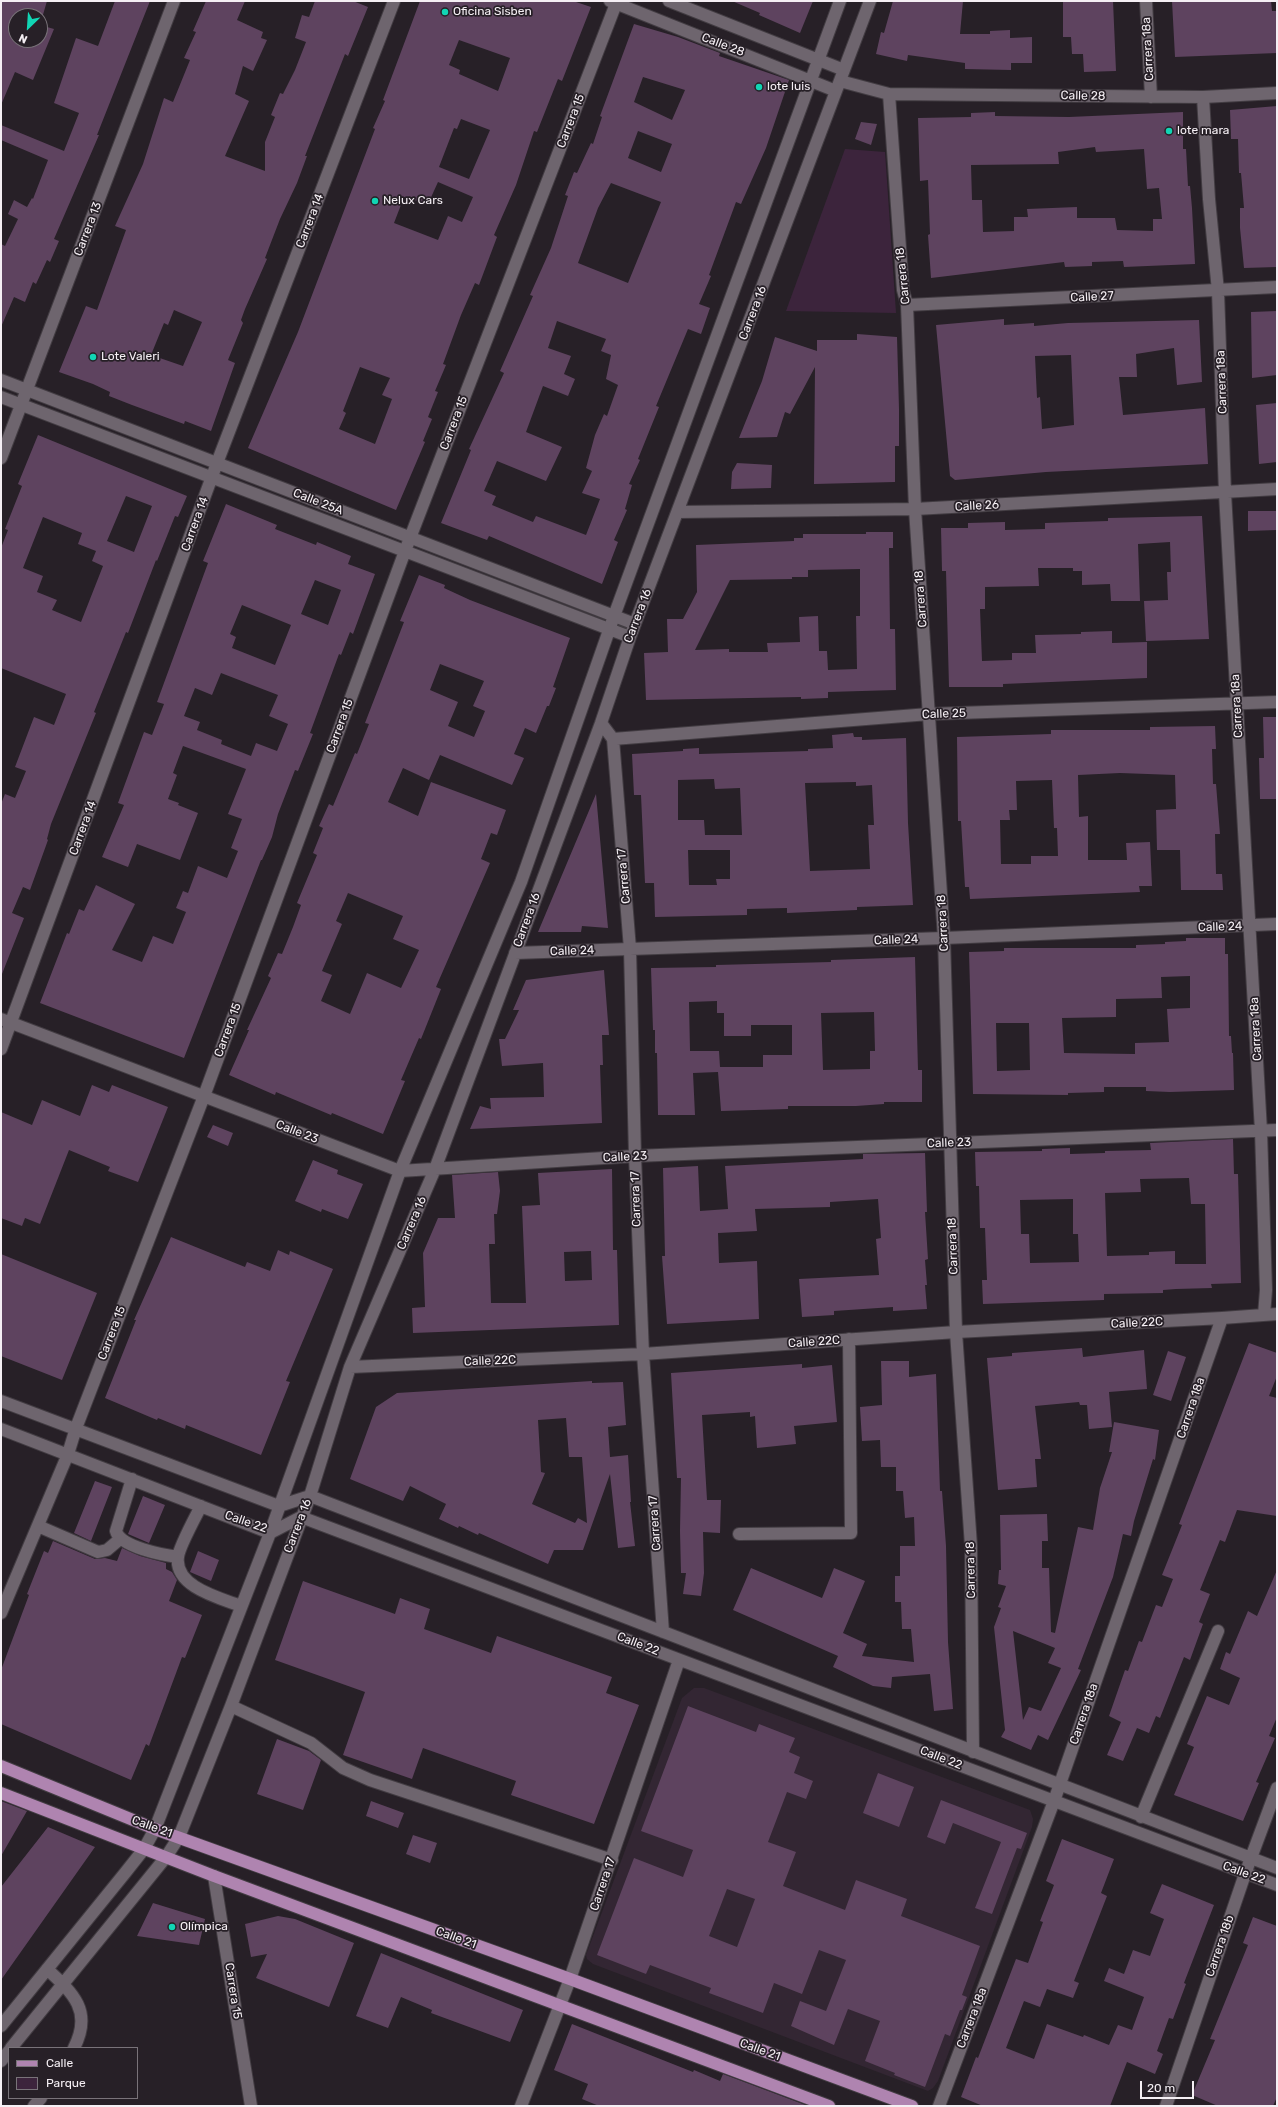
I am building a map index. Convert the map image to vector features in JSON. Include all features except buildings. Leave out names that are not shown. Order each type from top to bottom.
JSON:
[{"type":"main road","name":"Calle 21","points":[[1,1766],[155,1829],[570,1979],[912,2106]]},
{"type":"main road","name":"Calle 21","points":[[1,1792],[214,1876],[829,2106]]},
{"type":"street","name":"Carrera 13","points":[[1,458],[174,1]]},
{"type":"street","name":"Carrera 14","points":[[1,1049],[6,1021],[394,1]]},
{"type":"street","name":"Calle 28","points":[[669,1],[818,59],[840,81]]},
{"type":"street","name":"Carrera 16","points":[[1,2026],[144,1849],[155,1829],[270,1533],[400,1171],[521,882],[614,616],[840,1]]},
{"type":"street","name":"Carrera 16","points":[[12,2047],[166,1857],[179,1837],[231,1706],[310,1496],[350,1367],[435,1169],[600,723],[630,637],[870,1]]},
{"type":"street","name":"Carrera 18a","points":[[1146,1],[1151,97]]},
{"type":"street","name":"Calle 28","points":[[615,2],[811,80],[840,81],[889,94],[1203,97],[1277,93]]},
{"type":"street","name":"Carrera 15","points":[[1,1613],[68,1454],[76,1428],[204,1096],[410,537],[615,2]]},
{"type":"street","name":"Carrera 18","points":[[889,94],[903,290],[907,306],[915,509],[944,938],[956,1332],[971,1546],[973,1752]]},
{"type":"street","name":"Carrera 18a","points":[[1203,97],[1209,199],[1218,291],[1225,493],[1261,1131],[1266,1290],[1264,1315]]},
{"type":"street","name":"Calle 27","points":[[907,306],[1277,287]]},
{"type":"street","name":"Calle 25A","points":[[1,380],[635,624]]},
{"type":"street","name":"Calle 25A","points":[[1,397],[630,637]]},
{"type":"street","name":"Calle 26","points":[[678,512],[915,509],[1277,489]]},
{"type":"street","name":"Calle 25","points":[[612,739],[929,714],[1277,702]]},
{"type":"street","points":[[600,723],[612,739]]},
{"type":"street","name":"Carrera 17","points":[[612,739],[630,949],[634,1156],[643,1354],[663,1632]]},
{"type":"street","name":"Calle 24","points":[[515,953],[944,938],[1277,924]]},
{"type":"street","name":"Calle 23","points":[[6,1021],[400,1171],[634,1156],[1277,1130]]},
{"type":"street","name":"Calle 22C","points":[[350,1367],[643,1354],[956,1332],[1277,1314]]},
{"type":"street","name":"Carrera 18a","points":[[939,2106],[1054,1801],[1222,1318]]},
{"type":"street","points":[[739,1534],[851,1533],[849,1339]]},
{"type":"street","points":[[1,1401],[76,1428],[279,1506],[310,1496]]},
{"type":"street","name":"Calle 22","points":[[1,1429],[270,1533],[301,1517],[1277,1885]]},
{"type":"street","points":[[132,1479],[116,1531],[120,1539],[159,1554],[178,1557]]},
{"type":"street","name":"Calle 22","points":[[310,1496],[1251,1860],[1277,1868]]},
{"type":"street","points":[[201,1506],[178,1557],[182,1574],[193,1586],[241,1606]]},
{"type":"street","points":[[38,1526],[98,1552],[107,1550],[120,1539]]},
{"type":"street","points":[[1141,1817],[1218,1631]]},
{"type":"street","name":"Carrera 17","points":[[521,2106],[570,1979],[612,1860],[679,1660]]},
{"type":"street","points":[[231,1706],[311,1743],[343,1768],[370,1780],[612,1860]]},
{"type":"street","name":"Carrera 18b","points":[[1166,2106],[1245,1874],[1277,1788]]},
{"type":"street","name":"Carrera 15","points":[[214,1876],[251,2106]]},
{"type":"street","points":[[47,1969],[63,1984],[80,2006],[82,2020],[74,2047]]},
{"type":"street","points":[[1,2061],[8,2052]]},
{"type":"shaded area","points":[[694,1688],[704,1688],[1030,1810],[1033,1819],[1032,1827],[938,2081],[933,2088],[928,2091],[593,1964],[587,1959],[586,1955],[682,1698]]},
{"type":"green space","points":[[845,149],[885,152],[896,313],[786,311]]},
{"type":"place","name":"Oficina Sisben","points":[[445,12]]},
{"type":"place","name":"lote luis","points":[[759,87]]},
{"type":"place","name":"lote mara","points":[[1169,131]]},
{"type":"place","name":"Nelux Cars","points":[[375,201]]},
{"type":"place","name":"Lote Valeri","points":[[93,357]]},
{"type":"place","name":"Olímpica","points":[[172,1927]]}]
